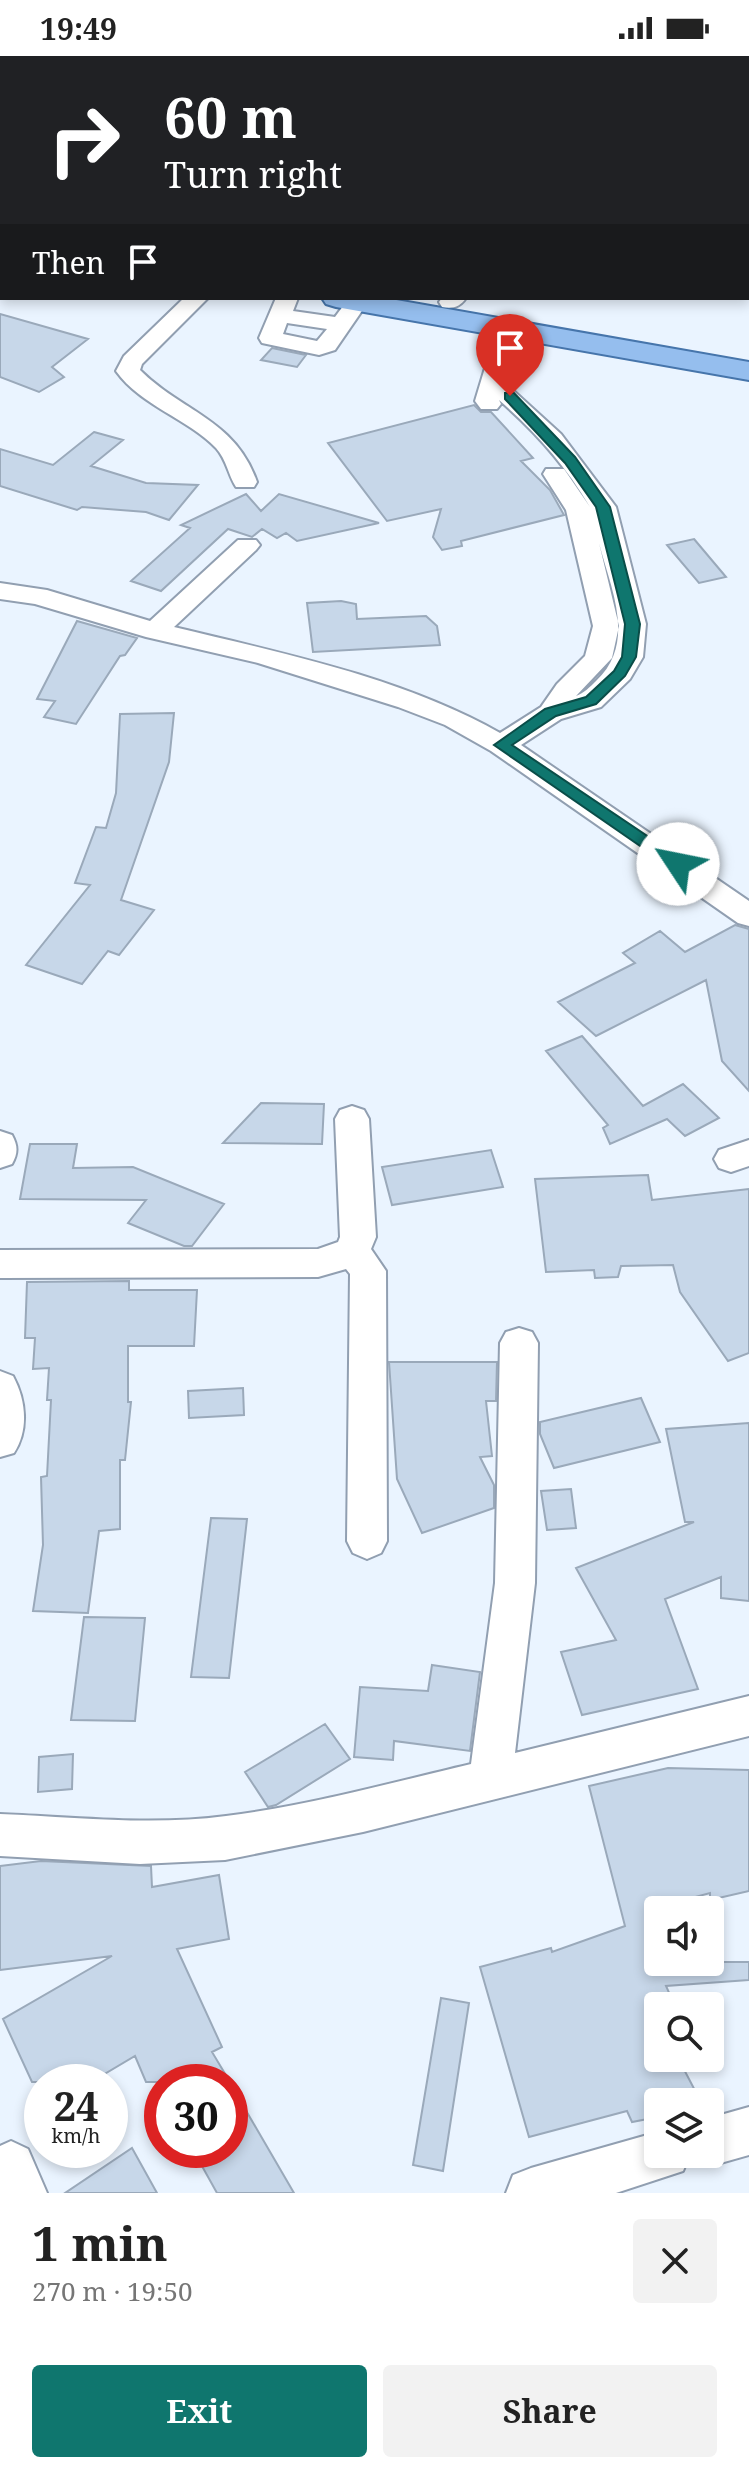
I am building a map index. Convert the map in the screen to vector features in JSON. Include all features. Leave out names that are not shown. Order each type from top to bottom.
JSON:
[{"type":"main road","points":[[450,300],[749,350]]},
{"type":"main road","points":[[345,308],[508,328],[749,371]]},
{"type":"street","points":[[195,300],[132,361],[128,371],[137,383],[165,399],[225,443],[242,464],[245,482]]},
{"type":"street","points":[[283,306],[270,336],[284,343],[324,347],[345,308]]},
{"type":"street","points":[[501,745],[551,713],[591,701],[620,673],[629,657],[633,624],[600,547],[603,507],[579,471],[510,396],[491,384],[508,328]]},
{"type":"street","points":[[155,631],[247,545]]},
{"type":"street","points":[[0,591],[38,596],[155,631],[266,657],[408,701],[455,719],[501,745],[749,916]]},
{"type":"street","points":[[0,1264],[296,1264],[338,1258],[352,1251],[358,1237],[352,1119]]},
{"type":"street","points":[[0,1144],[0,1155]]},
{"type":"street","points":[[352,1251],[368,1271],[367,1541]]},
{"type":"street","points":[[490,1781],[515,1583],[519,1343]]},
{"type":"street","points":[[0,1387],[6,1432],[0,1441]]},
{"type":"street","points":[[0,1835],[140,1842],[225,1838],[363,1811],[749,1716]]},
{"type":"street","points":[[724,2138],[749,2131]]},
{"type":"street","points":[[535,2192],[644,2160]]},
{"type":"building","points":[[0,314],[88,339],[52,367],[64,377],[39,392],[0,377]]},
{"type":"building","points":[[272,348],[306,355],[297,367],[261,360]]},
{"type":"building","points":[[474,405],[481,412],[491,412],[533,458],[521,461],[550,490],[564,515],[461,541],[462,546],[442,550],[433,537],[441,509],[387,521],[328,443]]},
{"type":"building","points":[[94,432],[123,440],[91,466],[146,483],[198,485],[169,520],[146,512],[82,507],[77,510],[0,486],[0,449],[53,465]]},
{"type":"building","points":[[246,494],[261,511],[279,494],[379,523],[297,541],[286,533],[277,538],[262,529],[252,537],[228,529],[161,591],[131,581],[190,528],[181,525]]},
{"type":"building","points":[[694,539],[726,577],[699,583],[667,545]]},
{"type":"building","points":[[341,601],[356,604],[357,619],[426,616],[437,626],[440,645],[313,652],[307,603]]},
{"type":"building","points":[[77,621],[137,638],[125,655],[120,656],[76,724],[44,717],[55,701],[37,699]]},
{"type":"building","points":[[174,713],[169,762],[121,900],[154,910],[119,955],[108,951],[82,984],[26,965],[90,885],[75,883],[96,827],[106,828],[116,793],[120,714]]},
{"type":"building","points":[[735,925],[749,929],[749,1091],[722,1061],[706,980],[596,1036],[558,1002],[635,963],[623,953],[660,931],[685,952]]},
{"type":"building","points":[[582,1036],[643,1106],[683,1084],[719,1118],[685,1136],[667,1119],[610,1144],[603,1128],[608,1125],[546,1051]]},
{"type":"building","points":[[261,1103],[324,1104],[322,1144],[223,1143]]},
{"type":"building","points":[[30,1144],[77,1144],[73,1168],[133,1167],[224,1204],[192,1246],[184,1246],[128,1223],[146,1200],[20,1199]]},
{"type":"building","points":[[491,1150],[503,1187],[392,1205],[382,1167]]},
{"type":"building","points":[[648,1175],[652,1200],[749,1189],[749,1353],[728,1361],[680,1292],[673,1265],[621,1266],[618,1277],[595,1278],[594,1270],[546,1272],[535,1179]]},
{"type":"building","points":[[129,1281],[129,1290],[197,1290],[194,1346],[128,1346],[128,1402],[131,1402],[125,1460],[120,1460],[120,1529],[99,1531],[88,1613],[33,1611],[43,1545],[41,1477],[47,1476],[51,1400],[47,1400],[49,1368],[33,1369],[35,1338],[25,1338],[27,1282]]},
{"type":"building","points":[[389,1362],[497,1362],[496,1401],[486,1401],[492,1456],[480,1457],[494,1485],[494,1508],[422,1533],[397,1479]]},
{"type":"building","points":[[243,1388],[244,1415],[189,1418],[188,1391]]},
{"type":"building","points":[[641,1398],[660,1442],[554,1468],[540,1434],[540,1422]]},
{"type":"building","points":[[749,1423],[749,1601],[721,1598],[721,1577],[665,1599],[698,1689],[582,1715],[561,1652],[616,1640],[576,1568],[694,1522],[685,1522],[666,1429]]},
{"type":"building","points":[[571,1489],[576,1528],[547,1530],[541,1491]]},
{"type":"building","points":[[211,1518],[247,1519],[229,1678],[191,1677]]},
{"type":"building","points":[[84,1617],[145,1618],[135,1721],[71,1720]]},
{"type":"building","points":[[432,1665],[480,1672],[470,1751],[394,1741],[393,1760],[354,1757],[360,1687],[428,1691]]},
{"type":"building","points":[[325,1724],[350,1759],[268,1807],[245,1772]]},
{"type":"building","points":[[73,1754],[72,1789],[38,1792],[39,1757]]},
{"type":"building","points":[[668,1768],[749,1770],[749,1891],[724,1897],[710,1896],[710,1893],[699,1896],[644,1896],[644,1976],[724,1976],[724,1962],[749,1962],[749,1980],[666,1986],[669,1992],[644,1992],[644,2072],[685,2072],[694,2088],[644,2088],[644,2120],[632,2122],[627,2111],[529,2137],[480,1967],[551,1948],[552,1952],[625,1926],[589,1786]]},
{"type":"building","points":[[41,1861],[151,1866],[152,1887],[219,1875],[229,1939],[177,1949],[222,2047],[212,2052],[219,2064],[144,2064],[144,2077],[135,2056],[121,2064],[24,2065],[3,2019],[112,1956],[0,1970],[0,1866]]},
{"type":"building","points":[[441,1998],[469,2003],[443,2171],[413,2165]]},
{"type":"building","points":[[248,2114],[294,2193],[217,2193],[203,2168],[248,2168]]},
{"type":"building","points":[[132,2148],[157,2193],[65,2193],[102,2168],[128,2168],[128,2151]]},
{"type":"route","points":[[510,396],[570,460],[603,507],[633,624],[629,657],[620,673],[591,701],[551,713],[501,745],[678,864]]}]
